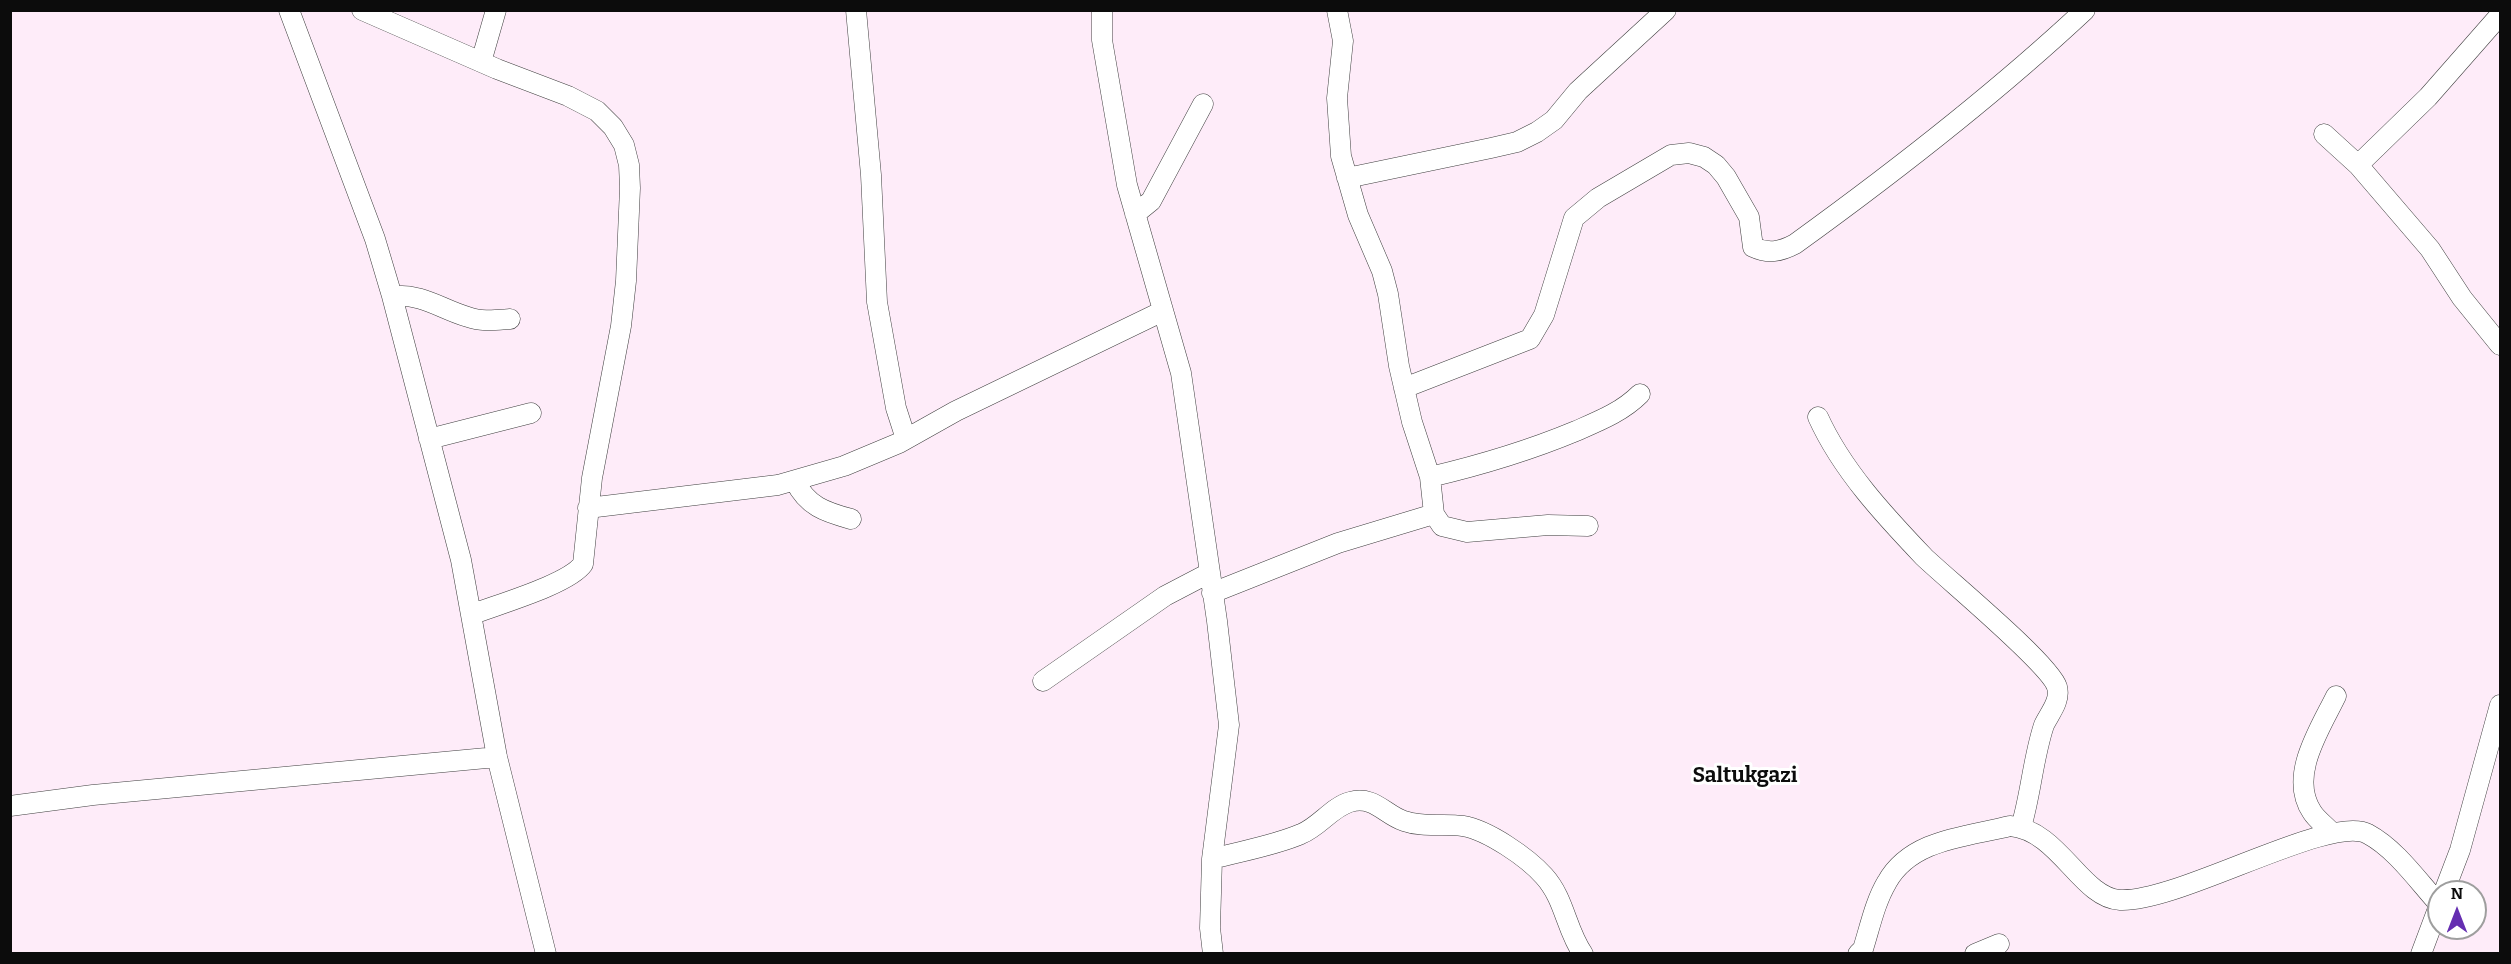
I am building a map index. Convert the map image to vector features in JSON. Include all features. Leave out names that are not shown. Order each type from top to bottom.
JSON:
[{"type":"street","points":[[289,10],[375,239],[392,296],[473,614],[497,757],[546,954]]},
{"type":"street","points":[[362,10],[481,62],[568,96],[597,111],[613,127],[624,146],[629,165],[629,228],[624,304],[588,508],[583,564],[577,573],[473,614]]},
{"type":"street","points":[[481,62],[496,10]]},
{"type":"street","points":[[856,10],[872,175],[877,302],[896,408],[906,439]]},
{"type":"street","points":[[1102,10],[1102,40],[1116,126],[1135,214],[1180,373],[1229,725],[1212,859],[1210,928],[1213,954]]},
{"type":"street","points":[[1337,10],[1343,41],[1337,115],[1341,156],[1366,236],[1382,271],[1404,388],[1412,422],[1430,477],[1434,514],[1442,526],[1467,532],[1548,525],[1588,526]]},
{"type":"street","points":[[1347,178],[1491,148],[1537,132],[1554,120],[1578,91],[1666,10]]},
{"type":"street","points":[[1404,388],[1530,339],[1545,315],[1574,218],[1598,198],[1671,155],[1689,153],[1704,157],[1716,165],[1726,177],[1749,217],[1753,247],[1760,251],[1781,252],[1936,140],[2025,66],[2085,10]]},
{"type":"street","points":[[2358,165],[2428,97],[2500,15]]},
{"type":"street","points":[[1135,214],[1151,201],[1203,104]]},
{"type":"street","points":[[2324,134],[2358,165],[2430,249],[2462,297],[2500,345]]},
{"type":"street","points":[[392,296],[420,297],[478,320],[510,320]]},
{"type":"street","points":[[588,508],[795,481],[844,466],[906,439],[956,411],[1162,311]]},
{"type":"street","points":[[1430,477],[1528,452],[1628,406],[1640,394]]},
{"type":"street","points":[[429,439],[531,413]]},
{"type":"street","points":[[1818,417],[1830,443],[1844,464],[1888,517],[1925,557],[2053,679],[2057,689],[2056,700],[2045,724],[2030,799],[2021,827]]},
{"type":"street","points":[[795,481],[801,495],[810,503],[822,511],[851,519]]},
{"type":"street","points":[[1043,681],[1165,596],[1434,514]]},
{"type":"street","points":[[2332,832],[2312,812],[2306,794],[2305,773],[2309,752],[2336,696]]},
{"type":"street","points":[[2449,880],[2460,850],[2500,705]]},
{"type":"street","points":[[10,806],[93,795],[497,757]]},
{"type":"street","points":[[1212,859],[1302,834],[1349,802],[1363,800],[1377,804],[1402,821],[1431,826],[1464,826],[1512,850],[1545,876],[1558,894],[1572,933],[1583,954]]},
{"type":"street","points":[[1858,954],[1863,949],[1886,883],[1910,855],[1935,844],[2010,826],[2021,827],[2069,861],[2097,893],[2121,900],[2137,899],[2197,882],[2332,832],[2350,830],[2366,832],[2383,844],[2427,892]]},
{"type":"street","points":[[2421,954],[2427,938]]},
{"type":"street","points":[[1975,954],[1999,944]]},
{"type":"district","name":"Saltukgazi","points":[[1745,776]]}]
